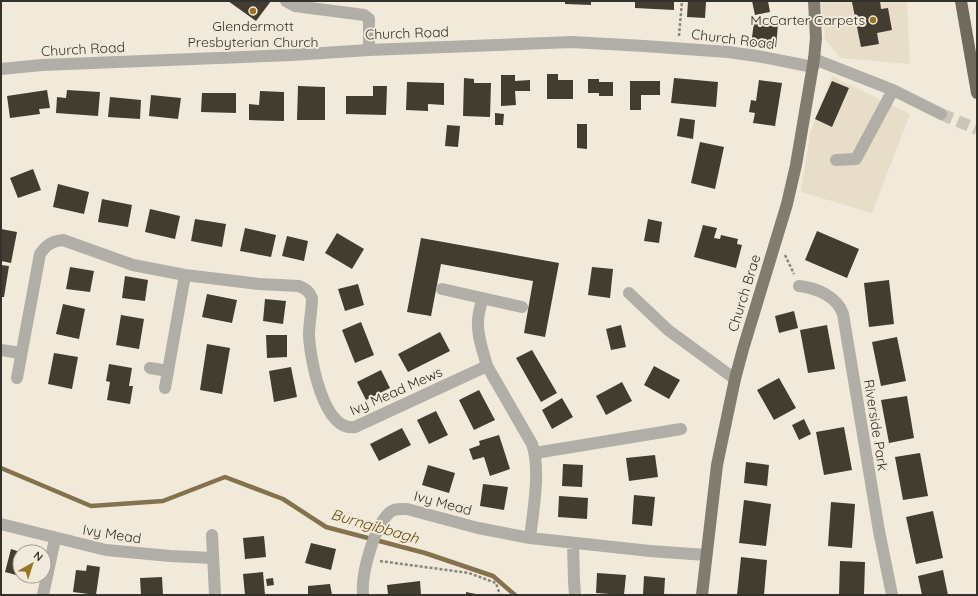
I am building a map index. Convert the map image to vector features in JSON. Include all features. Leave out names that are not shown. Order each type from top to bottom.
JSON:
[{"type":"highway","points":[[961,1],[977,93]]},
{"type":"main road","name":"Church Brae","points":[[702,595],[717,465],[735,379],[777,238],[796,165],[814,63],[816,38],[814,1]]},
{"type":"street","points":[[286,1],[295,6],[364,15],[369,19],[369,50]]},
{"type":"street","name":"Church Road","points":[[1,69],[42,65],[572,42],[678,48],[814,63],[893,90],[941,114]]},
{"type":"street","points":[[836,160],[856,159],[893,90]]},
{"type":"street","name":"Ivy Mead Mews","points":[[21,353],[40,254],[49,243],[63,240],[132,265],[185,275],[260,284],[299,286],[305,288],[310,292],[312,303],[309,333],[311,358],[317,382],[326,404],[336,419],[344,426],[350,428],[356,428],[487,366]]},
{"type":"street","points":[[165,388],[185,275]]},
{"type":"street","name":"Riverside Park","points":[[799,286],[813,288],[837,302],[843,314],[879,531],[892,595]]},
{"type":"street","points":[[442,289],[522,307]]},
{"type":"street","points":[[629,293],[668,330],[735,379]]},
{"type":"street","points":[[482,299],[478,330],[480,344],[487,366],[532,444],[535,453],[536,478],[530,538]]},
{"type":"street","points":[[1,350],[21,353],[17,378]]},
{"type":"street","points":[[150,368],[168,370]]},
{"type":"street","points":[[535,453],[681,429]]},
{"type":"street","name":"Ivy Mead","points":[[363,595],[362,586],[367,557],[380,527],[390,513],[397,508],[407,509],[478,528],[530,538],[650,551],[706,555]]},
{"type":"street","name":"Ivy Mead","points":[[1,524],[55,539],[106,550],[170,556],[213,558]]},
{"type":"street","points":[[212,535],[215,595]]},
{"type":"street","points":[[43,595],[55,539]]},
{"type":"street","points":[[573,543],[575,595]]},
{"type":"path","points":[[678,48],[682,1]]},
{"type":"path","points":[[777,238],[799,286]]},
{"type":"path","points":[[367,557],[385,563],[469,573],[496,583],[500,595]]},
{"type":"shaded area","points":[[821,1],[907,1],[910,64],[840,58],[825,39]]},
{"type":"shaded area","points":[[832,76],[910,114],[872,213],[801,192],[810,133]]},
{"type":"building","name":"Glendermott Presbyterian Church","points":[[228,1],[271,1],[256,21]]},
{"type":"building","points":[[565,1],[591,1],[591,5],[565,4]]},
{"type":"building","points":[[635,1],[674,1],[674,10],[635,8]]},
{"type":"building","points":[[688,1],[706,2],[705,18],[687,17]]},
{"type":"building","points":[[752,1],[768,1],[770,12],[755,15]]},
{"type":"building","name":"McCarter Carpets","points":[[880,1],[881,9],[888,8],[892,30],[877,33],[879,44],[861,47],[852,2]]},
{"type":"building","points":[[754,22],[778,24],[776,47],[751,45]]},
{"type":"building","points":[[547,74],[558,74],[558,80],[573,80],[573,99],[547,99]]},
{"type":"building","points":[[501,75],[515,75],[515,81],[530,80],[530,91],[515,91],[516,105],[501,106]]},
{"type":"building","points":[[464,78],[474,79],[474,83],[491,83],[490,117],[463,116]]},
{"type":"building","points":[[674,78],[718,82],[716,107],[671,103]]},
{"type":"building","points":[[588,79],[599,79],[599,82],[613,82],[613,96],[599,96],[599,93],[588,93]]},
{"type":"building","points":[[759,80],[782,83],[775,126],[753,123],[755,113],[749,112],[751,100],[756,101]]},
{"type":"building","points":[[630,81],[660,81],[660,95],[641,95],[641,110],[630,110]]},
{"type":"building","points":[[832,81],[849,88],[832,127],[815,119]]},
{"type":"building","points":[[407,82],[444,83],[444,105],[428,104],[428,111],[406,110]]},
{"type":"building","points":[[298,86],[325,87],[325,120],[297,120]]},
{"type":"building","points":[[373,86],[387,86],[386,115],[346,114],[346,96],[373,96]]},
{"type":"building","points":[[47,90],[50,108],[39,109],[40,114],[10,118],[7,96]]},
{"type":"building","points":[[67,90],[100,92],[98,116],[56,113],[57,97],[66,98]]},
{"type":"building","points":[[260,91],[284,92],[284,121],[249,120],[249,104],[259,105]]},
{"type":"building","points":[[202,93],[236,93],[236,113],[201,112]]},
{"type":"building","points":[[151,95],[181,98],[178,119],[149,116]]},
{"type":"building","points":[[110,97],[141,100],[140,119],[108,117]]},
{"type":"building","points":[[495,113],[504,114],[503,125],[495,125]]},
{"type":"building","points":[[680,118],[695,120],[693,139],[677,136]]},
{"type":"building","points":[[577,124],[587,124],[587,149],[577,148]]},
{"type":"building","points":[[447,125],[460,126],[458,147],[445,146]]},
{"type":"building","points":[[700,142],[724,147],[715,189],[691,183]]},
{"type":"building","points":[[33,169],[41,190],[18,198],[10,178]]},
{"type":"building","points":[[58,184],[89,192],[84,214],[53,207]]},
{"type":"building","points":[[102,199],[132,205],[128,227],[98,222]]},
{"type":"building","points":[[150,209],[180,216],[175,239],[145,232]]},
{"type":"building","points":[[195,219],[226,224],[222,247],[191,241]]},
{"type":"building","points":[[648,219],[662,222],[659,243],[644,241]]},
{"type":"building","points":[[703,225],[717,228],[714,238],[720,239],[721,235],[738,239],[737,244],[742,245],[736,268],[694,257]]},
{"type":"building","points":[[245,228],[276,235],[271,257],[240,251]]},
{"type":"building","points":[[1,229],[17,232],[11,263],[1,261]]},
{"type":"building","points":[[817,231],[859,249],[847,278],[805,260]]},
{"type":"building","points":[[337,233],[364,249],[352,269],[325,253]]},
{"type":"building","points":[[287,236],[308,241],[304,261],[282,256]]},
{"type":"building","points":[[421,238],[559,263],[545,337],[524,333],[533,281],[441,264],[431,316],[407,312]]},
{"type":"building","points":[[1,265],[9,266],[4,297],[1,297]]},
{"type":"building","points":[[70,267],[94,271],[90,292],[66,289]]},
{"type":"building","points":[[592,267],[613,269],[610,298],[588,295]]},
{"type":"building","points":[[125,276],[148,280],[145,301],[122,298]]},
{"type":"building","points":[[889,280],[894,324],[869,327],[864,283]]},
{"type":"building","points":[[358,284],[364,305],[345,311],[338,289]]},
{"type":"building","points":[[207,294],[237,300],[232,323],[202,317]]},
{"type":"building","points":[[265,299],[286,301],[283,324],[263,321]]},
{"type":"building","points":[[63,304],[85,309],[79,339],[56,334]]},
{"type":"building","points":[[794,311],[798,328],[779,333],[775,316]]},
{"type":"building","points":[[121,315],[144,319],[139,349],[116,345]]},
{"type":"building","points":[[361,322],[374,355],[355,363],[342,330]]},
{"type":"building","points":[[621,325],[626,347],[611,350],[606,329]]},
{"type":"building","points":[[827,325],[835,369],[808,373],[800,330]]},
{"type":"building","points":[[440,332],[450,351],[408,372],[398,354]]},
{"type":"building","points":[[266,335],[287,335],[287,357],[267,358]]},
{"type":"building","points":[[897,337],[906,381],[881,386],[872,342]]},
{"type":"building","points":[[207,344],[230,348],[222,394],[200,390]]},
{"type":"building","points":[[532,350],[557,393],[541,402],[516,358]]},
{"type":"building","points":[[54,353],[78,357],[72,389],[48,384]]},
{"type":"building","points":[[109,364],[132,368],[129,386],[133,386],[130,404],[107,400],[110,382],[106,381]]},
{"type":"building","points":[[654,366],[680,380],[669,399],[644,385]]},
{"type":"building","points":[[291,367],[297,397],[274,402],[269,371]]},
{"type":"building","points":[[381,370],[390,388],[366,400],[357,382]]},
{"type":"building","points":[[779,378],[796,408],[774,420],[757,390]]},
{"type":"building","points":[[622,382],[632,401],[606,415],[596,396]]},
{"type":"building","points":[[479,390],[495,420],[474,430],[459,400]]},
{"type":"building","points":[[907,396],[914,438],[889,443],[881,400]]},
{"type":"building","points":[[562,398],[573,417],[552,429],[542,410]]},
{"type":"building","points":[[436,411],[448,435],[429,444],[417,420]]},
{"type":"building","points":[[804,419],[811,434],[799,440],[792,425]]},
{"type":"building","points":[[844,427],[852,470],[824,475],[816,432]]},
{"type":"building","points":[[402,428],[411,445],[379,461],[370,444]]},
{"type":"building","points":[[499,435],[510,469],[490,476],[484,457],[473,460],[469,449],[480,445],[479,441]]},
{"type":"building","points":[[920,453],[928,496],[903,500],[895,457]]},
{"type":"building","points":[[655,455],[658,477],[629,481],[626,458]]},
{"type":"building","points":[[746,462],[769,465],[767,486],[744,483]]},
{"type":"building","points":[[563,464],[583,465],[582,487],[562,486]]},
{"type":"building","points":[[428,465],[455,473],[449,493],[422,485]]},
{"type":"building","points":[[483,484],[508,487],[504,510],[480,506]]},
{"type":"building","points":[[634,495],[655,497],[652,526],[632,524]]},
{"type":"building","points":[[559,496],[588,498],[587,519],[558,517]]},
{"type":"building","points":[[744,500],[771,504],[766,546],[739,543]]},
{"type":"building","points":[[831,502],[855,504],[852,548],[828,546]]},
{"type":"building","points":[[933,511],[943,558],[916,564],[906,517]]},
{"type":"building","points":[[264,536],[266,557],[245,559],[243,538]]},
{"type":"building","points":[[311,543],[336,549],[331,570],[305,563]]},
{"type":"building","points":[[11,549],[12,574],[5,572]]},
{"type":"building","points":[[741,557],[767,560],[764,595],[737,595]]},
{"type":"building","points":[[840,561],[865,562],[864,595],[839,595]]},
{"type":"building","points":[[87,565],[100,567],[96,595],[73,592],[76,570],[86,571]]},
{"type":"building","points":[[943,570],[948,595],[922,595],[918,576]]},
{"type":"building","points":[[263,572],[265,595],[245,595],[243,574]]},
{"type":"building","points":[[597,573],[626,575],[624,595],[596,593]]},
{"type":"building","points":[[644,576],[665,578],[664,595],[643,595]]},
{"type":"building","points":[[162,577],[163,595],[141,595],[140,578]]},
{"type":"building","points":[[273,578],[274,585],[267,586],[266,579]]},
{"type":"building","points":[[420,581],[421,595],[388,595],[387,585]]},
{"type":"building","points":[[330,584],[332,595],[308,595],[308,586]]},
{"type":"building","points":[[466,592],[476,594],[476,595],[466,595]]},
{"type":"waterway","name":"Burngibbagh","points":[[1,468],[91,506],[163,501],[225,477],[283,499],[326,527],[425,553],[493,576],[515,595]]},
{"type":"tunnel","points":[[941,114],[977,129]]},
{"type":"place","name":"Glendermott Presbyterian Church","points":[[253,11]]},
{"type":"place","name":"McCarter Carpets","points":[[873,20]]}]
